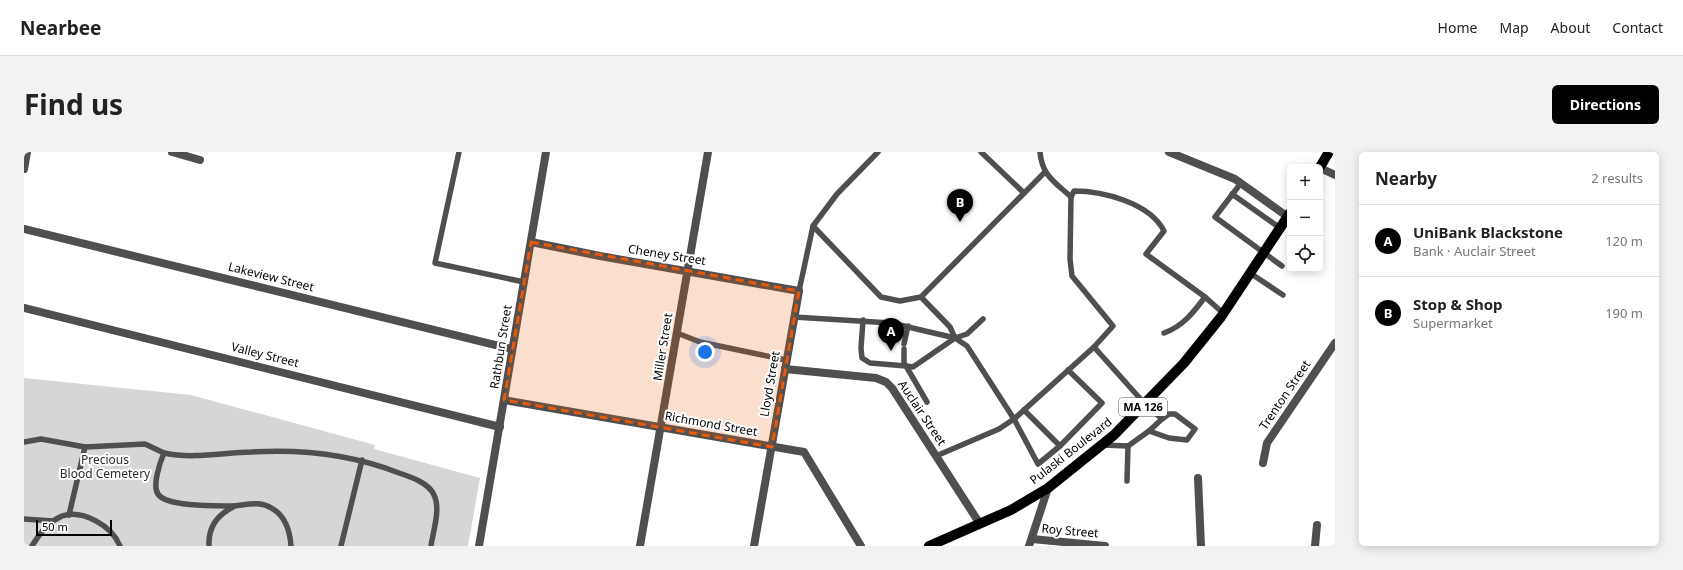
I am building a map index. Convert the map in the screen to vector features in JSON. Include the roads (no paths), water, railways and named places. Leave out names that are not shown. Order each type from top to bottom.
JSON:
[{"type":"main road","points":[[1322,164],[1329,152]]},
{"type":"main road","name":"Pulaski Boulevard","points":[[929,546],[1011,510],[1048,488],[1102,444],[1145,404],[1184,363],[1223,314],[1287,218]]},
{"type":"street","points":[[24,169],[27,152]]},
{"type":"street","points":[[172,152],[200,160]]},
{"type":"street","name":"Rathbun Street","points":[[479,546],[546,152]]},
{"type":"street","name":"Miller Street","points":[[640,546],[662,427],[708,152]]},
{"type":"street","points":[[1169,152],[1212,168],[1241,183],[1287,214]]},
{"type":"street","points":[[1323,169],[1335,175]]},
{"type":"street","name":"Lakeview Street","points":[[24,229],[512,349]]},
{"type":"street","name":"Cheney Street","points":[[531,242],[600,256],[799,291]]},
{"type":"street","name":"Lloyd Street","points":[[754,546],[799,291]]},
{"type":"street","name":"Valley Street","points":[[24,308],[500,427]]},
{"type":"street","name":"Trenton Street","points":[[1263,463],[1267,443],[1335,343]]},
{"type":"street","name":"Auclair Street","points":[[786,365],[842,376],[862,376],[886,382],[892,388],[980,524]]},
{"type":"street","name":"Richmond Street","points":[[504,400],[804,452],[861,546]]},
{"type":"street","points":[[1198,478],[1200,546]]},
{"type":"street","points":[[1031,542],[1048,488]]},
{"type":"street","points":[[1315,546],[1317,525]]},
{"type":"street","name":"Roy Street","points":[[1031,542],[1105,546]]},
{"type":"lane","points":[[459,152],[435,264],[524,282]]},
{"type":"lane","points":[[878,152],[837,194],[812,226],[881,297],[900,301],[921,297],[1045,172]]},
{"type":"lane","points":[[981,152],[1024,193]]},
{"type":"lane","points":[[1040,152],[1041,164],[1045,172],[1071,197]]},
{"type":"lane","points":[[1241,183],[1215,217],[1282,266]]},
{"type":"lane","points":[[936,456],[999,429],[1014,420],[1094,347],[1113,326],[1072,276],[1070,252],[1071,197],[1074,191],[1091,191],[1113,196],[1144,211],[1159,221],[1164,230],[1146,254],[1205,297],[1223,314]]},
{"type":"lane","points":[[1232,194],[1280,228]]},
{"type":"lane","name":"Lloyd Street","points":[[799,291],[812,226]]},
{"type":"lane","points":[[1250,273],[1283,295]]},
{"type":"lane","points":[[921,297],[950,327],[955,338]]},
{"type":"lane","points":[[1164,333],[1173,329],[1190,317],[1205,297]]},
{"type":"lane","points":[[794,317],[863,320],[908,326],[955,338],[967,346],[1014,420],[1038,464],[1060,446],[1102,403],[1068,370]]},
{"type":"lane","points":[[863,320],[861,348],[862,358],[870,363],[913,367],[955,338],[967,334],[983,319]]},
{"type":"lane","points":[[908,326],[903,360],[927,402]]},
{"type":"lane","points":[[677,332],[700,342],[786,365]]},
{"type":"lane","points":[[1094,347],[1145,404],[1162,419]]},
{"type":"lane","points":[[1024,410],[1060,446]]},
{"type":"lane","points":[[1102,444],[1128,446],[1150,431],[1169,414],[1175,414],[1195,429],[1187,440],[1169,438],[1150,431]]},
{"type":"lane","points":[[24,442],[41,439],[85,447],[145,444],[164,453],[179,456],[250,452],[312,451],[362,460],[411,477],[429,488],[434,496],[436,505],[431,546]]},
{"type":"lane","points":[[1127,481],[1128,446]]},
{"type":"lane","points":[[69,515],[85,447]]},
{"type":"lane","points":[[164,453],[160,463],[156,491],[163,499],[201,505],[235,506],[253,503],[272,508],[280,515],[287,526],[291,546]]},
{"type":"lane","points":[[341,546],[362,460]]},
{"type":"lane","points":[[209,546],[211,528],[216,519],[223,512],[235,506]]},
{"type":"lane","points":[[32,546],[40,533],[53,521],[69,515],[100,522],[110,530],[120,546]]},
{"type":"lane","points":[[24,519],[53,521]]},
{"type":"place","name":"Stop & Shop","points":[[960,222]]},
{"type":"place","name":"UniBank Blackstone","points":[[891,351]]},
{"type":"park label","name":"Precious Blood Cemetery","points":[[105,467]]}]
